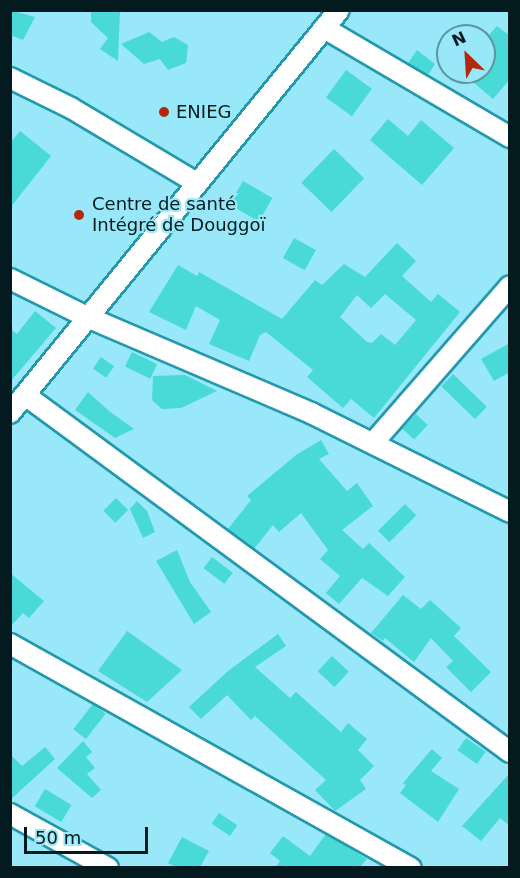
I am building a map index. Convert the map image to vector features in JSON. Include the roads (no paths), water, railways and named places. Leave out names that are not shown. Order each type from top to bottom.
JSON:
[{"type":"street","points":[[10,413],[339,10]]},
{"type":"street","points":[[324,28],[510,137]]},
{"type":"street","points":[[10,78],[71,108],[197,183]]},
{"type":"street","points":[[10,279],[87,317],[310,412],[508,508]]},
{"type":"street","points":[[373,443],[510,286]]},
{"type":"street","points":[[25,395],[510,752]]},
{"type":"street","points":[[10,644],[411,867]]},
{"type":"street","points":[[10,814],[108,867]]},
{"type":"place","name":"ENIEG","points":[[164,112]]},
{"type":"place","name":"Centre de santé Intégré de Douggoï","points":[[79,215]]}]
